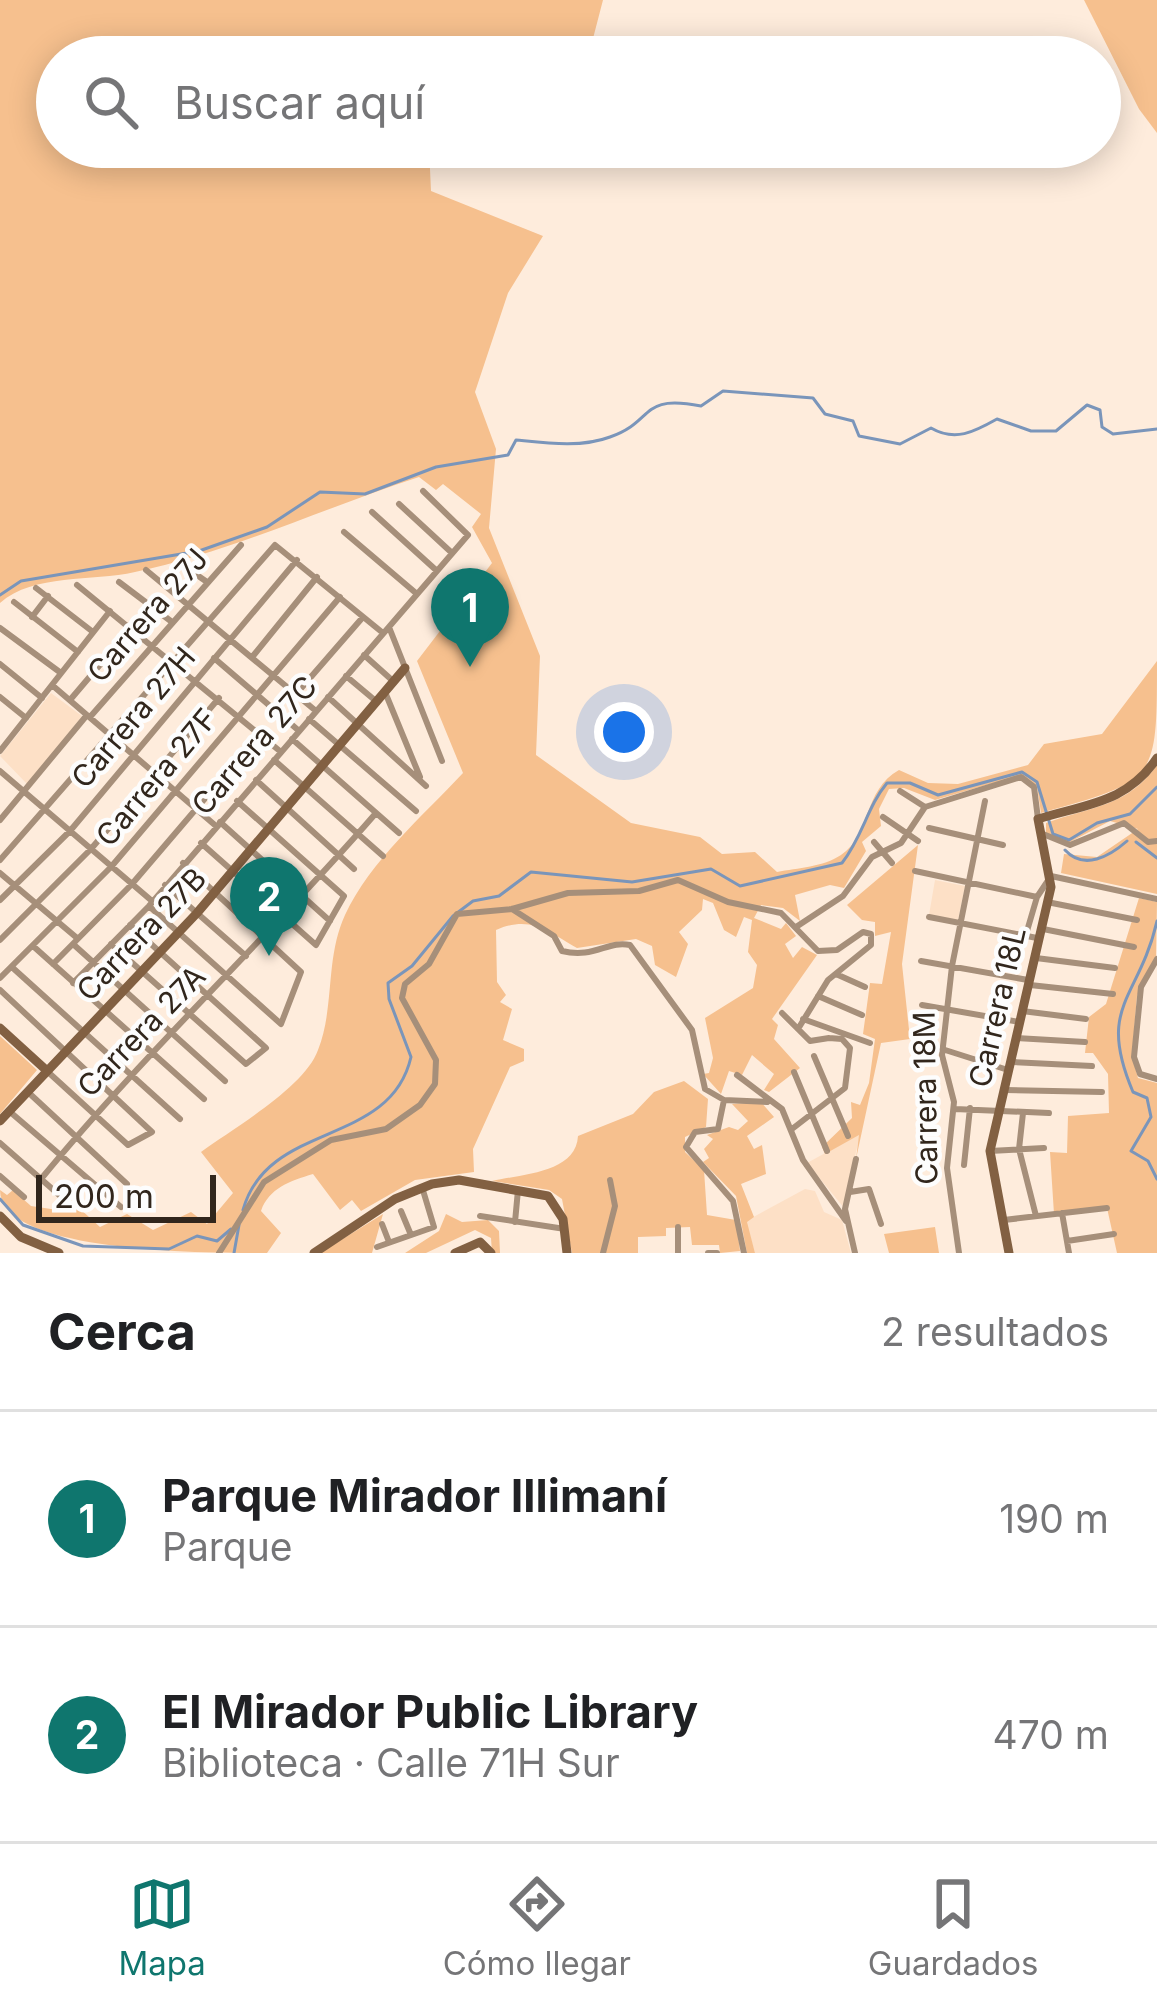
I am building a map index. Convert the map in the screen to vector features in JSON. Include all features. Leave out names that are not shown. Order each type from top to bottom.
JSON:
[{"type":"street","name":"Carrera 27C","points":[[74,982],[151,904],[468,535],[424,491]]},
{"type":"street","points":[[399,504],[452,553]]},
{"type":"street","points":[[372,512],[437,571]]},
{"type":"street","points":[[344,532],[417,594]]},
{"type":"street","name":"Carrera 27J","points":[[0,820],[241,544]]},
{"type":"street","points":[[0,860],[48,812],[275,545],[363,617],[386,630],[442,760]]},
{"type":"street","name":"Carrera 27H","points":[[0,900],[70,831],[297,560]]},
{"type":"street","points":[[184,566],[207,583]]},
{"type":"street","points":[[146,570],[316,711]]},
{"type":"street","points":[[253,656],[317,578]]},
{"type":"street","points":[[119,582],[172,622]]},
{"type":"street","points":[[77,585],[260,734],[306,787],[383,856]]},
{"type":"street","points":[[36,587],[93,632]]},
{"type":"street","points":[[32,616],[47,596]]},
{"type":"street","name":"Carrera 27F","points":[[0,978],[111,866],[340,597]]},
{"type":"street","points":[[14,602],[78,652]]},
{"type":"street","points":[[0,751],[110,611]]},
{"type":"street","points":[[297,693],[363,617]]},
{"type":"street","points":[[70,700],[132,627]]},
{"type":"street","points":[[0,628],[62,673]]},
{"type":"street","points":[[364,656],[394,681]]},
{"type":"street","points":[[214,658],[299,731]]},
{"type":"street","points":[[0,664],[42,698]]},
{"type":"street","name":"Carrera 27B","points":[[0,1121],[197,913],[405,668]]},
{"type":"street","points":[[346,676],[377,702]]},
{"type":"street","points":[[52,685],[330,922]]},
{"type":"street","points":[[328,697],[423,784],[385,692]]},
{"type":"street","points":[[0,698],[26,718]]},
{"type":"street","points":[[0,940],[91,849],[218,698]]},
{"type":"street","points":[[309,719],[416,811]]},
{"type":"street","points":[[0,734],[8,741]]},
{"type":"street","points":[[53,964],[132,884],[260,734]]},
{"type":"street","points":[[292,739],[399,833]]},
{"type":"street","points":[[1043,821],[1108,801],[1134,786],[1157,758]]},
{"type":"street","points":[[2,776],[132,884],[281,1024],[301,972],[184,863]]},
{"type":"street","name":"Carrera 18L","points":[[925,807],[1024,778],[1034,787],[1043,821],[1051,876],[990,1151],[1010,1253]]},
{"type":"street","points":[[256,780],[354,868]]},
{"type":"street","points":[[796,927],[843,896],[860,869],[907,834],[925,807],[900,791]]},
{"type":"street","name":"Carrera 18M","points":[[959,1253],[948,1180],[955,1109],[942,1049],[952,966],[985,801]]},
{"type":"street","points":[[201,843],[316,945],[344,896],[237,802]]},
{"type":"street","name":"Carrera 27A","points":[[40,1179],[94,1114],[265,938],[376,813]]},
{"type":"street","points":[[883,818],[918,842]]},
{"type":"street","points":[[1043,821],[1070,845],[1124,823],[1152,842]]},
{"type":"street","points":[[929,828],[1003,845]]},
{"type":"street","points":[[874,842],[892,863]]},
{"type":"street","points":[[860,869],[872,880]]},
{"type":"street","points":[[914,871],[1137,920]]},
{"type":"street","points":[[0,873],[225,1081]]},
{"type":"street","points":[[1051,876],[1157,899]]},
{"type":"street","points":[[218,1253],[264,1182],[331,1140],[402,1121],[435,1084],[436,1060],[402,998],[405,984],[429,964],[457,914],[512,909],[568,893],[689,882],[728,902],[781,913],[810,948],[829,952],[861,933],[872,934],[872,945],[836,974],[798,1029]]},
{"type":"street","points":[[165,885],[246,956]]},
{"type":"street","points":[[512,909],[554,936],[562,951],[594,955],[620,943],[630,945],[692,1030],[702,1085],[724,1100],[779,1106],[803,1160],[846,1221],[855,1253]]},
{"type":"street","points":[[929,917],[1134,947]]},
{"type":"street","points":[[111,944],[246,1064],[266,1046],[130,926]]},
{"type":"street","points":[[33,946],[204,1099]]},
{"type":"street","points":[[1032,957],[1115,968]]},
{"type":"street","points":[[1157,958],[1141,987],[1134,1057],[1143,1077],[1157,1079]]},
{"type":"street","points":[[921,961],[1027,983],[1113,994]]},
{"type":"street","points":[[13,968],[180,1119]]},
{"type":"street","points":[[836,974],[865,987]]},
{"type":"street","points":[[0,990],[152,1132],[128,1145],[0,1028]]},
{"type":"street","points":[[818,996],[862,1015]]},
{"type":"street","points":[[922,1005],[1086,1019]]},
{"type":"street","points":[[782,1013],[814,1042],[830,1034],[870,1043]]},
{"type":"street","points":[[792,1129],[845,1088],[852,1055],[842,1039],[803,1019]]},
{"type":"street","points":[[1016,1038],[1085,1042]]},
{"type":"street","points":[[942,1049],[1011,1066],[1092,1066]]},
{"type":"street","points":[[814,1056],[848,1136]]},
{"type":"street","points":[[794,1072],[827,1151]]},
{"type":"street","points":[[737,1075],[767,1102]]},
{"type":"street","points":[[26,1090],[128,1184]]},
{"type":"street","points":[[1006,1090],[1102,1092]]},
{"type":"street","points":[[724,1100],[718,1129],[698,1131],[688,1139],[694,1161],[733,1201],[744,1253]]},
{"type":"street","points":[[964,1165],[970,1108]]},
{"type":"street","points":[[955,1109],[1049,1113]]},
{"type":"street","points":[[9,1111],[121,1207]]},
{"type":"street","points":[[1023,1113],[1018,1149],[1036,1216]]},
{"type":"street","points":[[0,1143],[66,1201]]},
{"type":"street","points":[[990,1151],[1044,1148]]},
{"type":"street","points":[[846,1221],[856,1159]]},
{"type":"street","points":[[0,1176],[24,1197]]},
{"type":"street","points":[[314,1253],[422,1187],[459,1180],[518,1189],[554,1201],[565,1229],[567,1253]]},
{"type":"street","points":[[603,1253],[615,1206],[610,1180]]},
{"type":"street","points":[[377,1247],[434,1227],[422,1187]]},
{"type":"street","points":[[515,1222],[518,1189]]},
{"type":"street","points":[[848,1192],[869,1189],[881,1224]]},
{"type":"street","points":[[1004,1220],[1107,1208]]},
{"type":"street","points":[[401,1211],[411,1235]]},
{"type":"street","points":[[1062,1213],[1070,1253]]},
{"type":"street","points":[[0,1216],[20,1237],[58,1253]]},
{"type":"street","points":[[480,1216],[565,1229]]},
{"type":"street","points":[[382,1225],[389,1242]]},
{"type":"street","points":[[677,1227],[678,1253]]},
{"type":"street","points":[[1067,1241],[1114,1234]]},
{"type":"street","points":[[455,1253],[484,1242],[490,1253]]},
{"type":"shaded area","points":[[0,0],[603,0],[594,36],[36,36],[36,168],[430,168],[431,191],[543,236],[508,293],[475,392],[496,449],[489,528],[540,656],[536,755],[631,823],[700,837],[722,854],[755,852],[777,872],[810,867],[851,846],[879,789],[899,770],[928,783],[958,784],[1028,765],[1044,744],[1102,734],[1157,661],[1155,732],[1151,754],[1129,783],[1041,813],[1037,786],[1021,775],[935,800],[904,788],[889,789],[879,809],[881,826],[862,842],[866,851],[844,888],[830,885],[795,895],[800,921],[783,908],[761,905],[754,918],[781,929],[786,923],[796,936],[785,944],[793,958],[802,947],[817,955],[772,1019],[778,1025],[774,1039],[800,1068],[769,1092],[764,1090],[774,1074],[752,1055],[742,1075],[729,1071],[721,1094],[703,1074],[709,1073],[713,1058],[705,1018],[753,988],[757,965],[748,952],[752,920],[744,917],[736,937],[724,930],[713,903],[703,899],[702,910],[679,932],[688,944],[676,977],[655,965],[652,946],[636,939],[577,948],[538,927],[508,926],[496,930],[497,982],[506,995],[500,1002],[512,1009],[503,1040],[524,1049],[524,1061],[510,1067],[473,1149],[474,1172],[415,1180],[361,1211],[352,1200],[340,1210],[313,1174],[281,1186],[265,1203],[261,1211],[281,1233],[267,1253],[154,1250],[68,1238],[33,1226],[9,1211],[0,1190],[7,1195],[13,1190],[31,1206],[71,1212],[78,1207],[100,1227],[127,1214],[153,1230],[191,1212],[207,1224],[233,1193],[201,1152],[267,1106],[311,1064],[327,1017],[335,948],[345,915],[383,858],[463,773],[417,661],[492,563],[472,527],[481,514],[443,484],[436,490],[419,477],[207,553],[135,572],[29,587],[0,603]]},
{"type":"shaded area","points":[[1084,0],[1157,0],[1157,133],[1121,73],[1121,36],[1102,36]]},
{"type":"shaded area","points":[[51,693],[82,716],[28,785],[0,756]]},
{"type":"shaded area","points":[[1157,765],[1157,894],[1061,873],[1064,854],[1097,857],[1138,829],[1110,821],[1068,843],[1046,833],[1046,823],[1121,797]]},
{"type":"shaded area","points":[[918,845],[902,964],[910,1039],[881,1043],[856,1159],[859,1135],[825,1154],[822,1147],[852,1118],[851,1102],[860,1105],[869,1083],[875,1039],[863,1034],[870,983],[882,984],[891,932],[875,936],[875,922],[862,920],[847,905]]},
{"type":"shaded area","points":[[935,880],[965,886],[958,920],[929,915]]},
{"type":"shaded area","points":[[1139,898],[1157,902],[1156,956],[1137,996],[1132,1056],[1138,1078],[1157,1083],[1157,1253],[1117,1253],[1107,1208],[1054,1214],[1050,1152],[1067,1153],[1068,1116],[1109,1113],[1108,1074],[1093,1053],[1085,1053],[1089,1017],[1106,1004]]},
{"type":"shaded area","points":[[0,1036],[37,1070],[0,1114]]},
{"type":"shaded area","points":[[684,1081],[708,1099],[706,1127],[685,1137],[685,1152],[704,1170],[707,1215],[736,1220],[740,1251],[720,1253],[719,1245],[692,1245],[690,1227],[666,1228],[666,1236],[638,1237],[638,1253],[572,1253],[562,1199],[549,1190],[492,1181],[558,1165],[575,1148],[578,1136],[633,1114],[654,1092]]},
{"type":"shaded area","points":[[761,1102],[774,1117],[747,1136],[754,1149],[762,1145],[766,1174],[741,1184],[754,1217],[747,1222],[755,1253],[747,1253],[736,1196],[703,1162],[709,1158],[704,1149],[713,1139],[707,1135],[729,1127],[738,1130],[748,1121],[732,1104]]},
{"type":"shaded area","points":[[860,1134],[845,1201],[845,1209],[807,1163]]},
{"type":"shaded area","points":[[805,1189],[815,1191],[824,1212],[842,1220],[851,1253],[755,1253],[746,1221]]},
{"type":"shaded area","points":[[383,1214],[372,1253],[320,1253]]},
{"type":"shaded area","points":[[446,1214],[462,1222],[488,1220],[499,1231],[500,1253],[492,1253],[491,1238],[475,1230],[426,1253],[405,1253],[439,1231]]},
{"type":"shaded area","points":[[935,1227],[939,1253],[889,1253],[884,1234]]},
{"type":"waterway","points":[[0,595],[21,581],[199,551],[267,527],[320,492],[365,494],[436,467],[508,455],[516,440],[563,444],[599,440],[625,431],[657,406],[701,406],[723,391],[813,398],[825,414],[853,421],[859,436],[900,444],[931,428],[956,435],[997,419],[1031,431],[1056,431],[1087,405],[1100,410],[1102,427],[1113,434],[1157,429]]},
{"type":"waterway","points":[[243,1210],[257,1181],[277,1161],[355,1122],[399,1086],[411,1057],[389,999],[388,983],[412,966],[453,916],[473,901],[499,896],[531,872],[632,882],[711,869],[740,886],[842,863],[887,783],[910,783],[938,795],[1022,772],[1037,782],[1053,834],[1069,840],[1097,823],[1130,814],[1157,787]]},
{"type":"waterway","points":[[1065,850],[1088,860],[1105,856],[1127,841]]},
{"type":"waterway","points":[[1136,842],[1157,858]]},
{"type":"waterway","points":[[1157,921],[1124,1004],[1119,1040],[1133,1092],[1147,1098],[1151,1117],[1131,1151],[1148,1161],[1157,1179]]},
{"type":"waterway","points":[[0,1199],[23,1225],[83,1246],[169,1249],[197,1236],[217,1241],[231,1229]]},
{"type":"waterway","points":[[234,1253],[239,1225]]},
{"type":"place","name":"Parque Mirador Illimaní","points":[[470,667]]},
{"type":"place","name":"El Mirador Public Library","points":[[269,956]]}]
